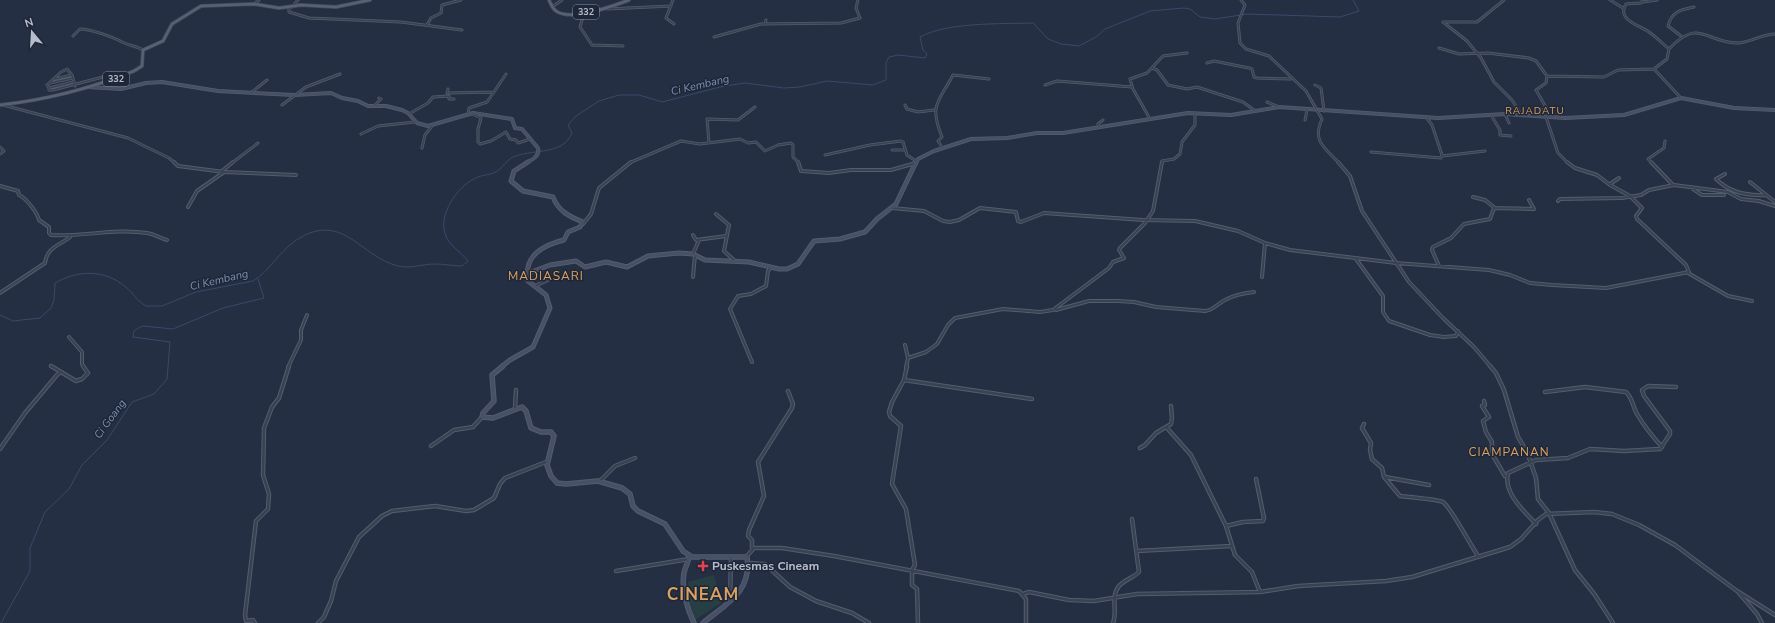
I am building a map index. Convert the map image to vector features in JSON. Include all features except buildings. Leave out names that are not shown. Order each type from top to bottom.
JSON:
[{"type":"main road","points":[[143,50],[163,41],[172,24],[199,7],[254,4],[274,8],[290,8],[303,5],[315,7],[340,7],[370,0]]},
{"type":"main road","points":[[549,0],[552,7]]},
{"type":"main road","name":"332","points":[[552,7],[563,13],[585,12],[607,9],[628,0]]},
{"type":"main road","name":"332","points":[[1,105],[21,102],[126,76],[141,68],[143,50]]},
{"type":"street","points":[[254,4],[259,0]]},
{"type":"street","points":[[298,0],[290,8],[289,12],[309,18],[401,22],[462,30]]},
{"type":"street","points":[[427,25],[431,18],[440,13],[442,6],[461,0]]},
{"type":"street","points":[[552,7],[562,0]]},
{"type":"street","points":[[673,0],[666,19],[674,24]]},
{"type":"street","points":[[714,37],[765,24],[841,23],[857,20],[860,18],[856,8],[858,0]]},
{"type":"street","points":[[1241,0],[1245,5],[1241,11],[1238,23],[1238,37],[1242,45],[1266,54],[1291,79],[1306,91],[1322,119],[1317,130],[1318,140],[1350,176],[1362,211],[1396,263],[1414,287],[1478,351],[1502,384],[1518,437],[1530,462],[1537,484],[1538,499],[1549,513],[1575,570],[1595,595],[1612,623]]},
{"type":"street","points":[[1504,0],[1477,22],[1443,22],[1446,26],[1467,41],[1497,87],[1510,98],[1521,114]]},
{"type":"street","points":[[1610,0],[1623,8]]},
{"type":"street","points":[[1547,76],[1604,76],[1618,70],[1654,69],[1665,63],[1669,55],[1668,49],[1650,33],[1629,21],[1624,14],[1623,8],[1626,3],[1657,0]]},
{"type":"street","points":[[607,9],[671,6]]},
{"type":"street","points":[[1681,36],[1668,26],[1670,16],[1674,12],[1694,7]]},
{"type":"street","points":[[585,12],[580,27],[592,45],[623,46]]},
{"type":"street","points":[[765,24],[766,20]]},
{"type":"street","points":[[73,36],[80,29],[90,29],[94,33],[119,39],[123,44],[136,45],[143,50]]},
{"type":"street","points":[[1668,49],[1681,36],[1688,33],[1698,33],[1740,43],[1760,38],[1770,33],[1775,34]]},
{"type":"street","points":[[1439,48],[1460,54],[1508,54],[1529,58],[1536,61],[1547,76],[1546,83],[1536,90],[1546,109],[1541,111],[1545,116],[1560,156],[1572,167],[1595,173],[1610,185],[1630,197],[1642,208],[1636,216],[1637,219],[1686,265],[1690,272],[1688,273]]},
{"type":"street","points":[[1150,119],[1132,87],[1132,78],[1147,73],[1163,56],[1187,53]]},
{"type":"street","points":[[1206,63],[1212,61],[1249,68],[1252,69],[1254,77],[1257,78],[1280,80],[1291,79]]},
{"type":"street","points":[[1152,68],[1158,70],[1168,85],[1187,89],[1197,87],[1242,102],[1254,110]]},
{"type":"street","points":[[1654,69],[1681,98]]},
{"type":"street","points":[[49,84],[61,72],[69,71],[72,75],[75,86]]},
{"type":"street","points":[[49,84],[47,86],[50,88],[49,90],[53,90],[75,86],[112,73],[115,79]]},
{"type":"street","points":[[282,105],[307,86],[340,74]]},
{"type":"street","points":[[469,114],[469,108],[487,102],[506,74]]},
{"type":"street","points":[[54,79],[72,75]]},
{"type":"street","points":[[942,148],[938,141],[942,136],[935,120],[934,110],[942,98],[944,88],[953,75],[989,79]]},
{"type":"street","points":[[49,84],[73,78]]},
{"type":"street","points":[[252,92],[267,80]]},
{"type":"street","points":[[1046,85],[1055,81],[1132,87]]},
{"type":"street","points":[[50,88],[74,82]]},
{"type":"street","points":[[83,83],[83,87],[117,89],[146,83],[162,82],[202,90],[294,95],[331,93],[342,98],[374,106],[392,107],[409,114],[415,122],[420,125],[432,126],[469,114],[509,118],[513,120],[515,128],[522,129],[525,135],[532,139],[539,149],[535,158],[516,168],[511,177],[511,181],[522,191],[553,197],[555,203],[567,215],[573,219],[582,221],[583,224]]},
{"type":"street","points":[[1314,85],[1321,88],[1324,112]]},
{"type":"street","points":[[447,93],[448,89]]},
{"type":"street","points":[[443,96],[447,93],[494,92]]},
{"type":"street","points":[[409,114],[428,103],[432,97],[449,96],[449,100],[454,99]]},
{"type":"street","points":[[374,106],[381,99],[379,98]]},
{"type":"street","points":[[431,446],[454,430],[473,427],[494,401],[492,375],[510,360],[534,347],[550,308],[549,301],[535,286],[528,281],[526,274],[527,269],[538,250],[545,245],[564,240],[568,232],[580,227],[590,218],[597,190],[618,171],[625,168],[630,162],[680,141],[709,143],[741,139],[747,142],[756,143],[765,151],[778,145],[791,144],[793,145],[793,157],[798,161],[802,171],[829,173],[851,170],[890,170],[916,162],[931,152],[971,139],[1007,138],[1035,134],[1063,133],[1195,113],[1228,115],[1279,107],[1317,112],[1356,111],[1426,117],[1521,114],[1565,118],[1624,115],[1681,98],[1734,108],[1775,110]]},
{"type":"street","points":[[1267,102],[1279,107]]},
{"type":"street","points":[[1,105],[128,138],[169,158],[178,166],[223,171],[296,175]]},
{"type":"street","points":[[905,105],[907,110],[913,112],[934,110]]},
{"type":"street","points":[[709,143],[707,119],[739,120],[755,107]]},
{"type":"street","points":[[1306,120],[1307,110]]},
{"type":"street","points":[[1053,310],[1109,268],[1113,262],[1124,258],[1119,250],[1120,248],[1149,219],[1156,203],[1162,162],[1164,159],[1174,159],[1180,154],[1182,142],[1195,125],[1195,113]]},
{"type":"street","points":[[469,114],[481,118],[476,132],[476,139],[477,142],[482,144],[489,142],[506,132],[510,139],[516,140],[518,143],[532,139]]},
{"type":"street","points":[[1491,114],[1500,130],[1500,134],[1511,136]]},
{"type":"street","points":[[1505,114],[1509,120],[1509,123]]},
{"type":"street","points":[[1426,117],[1432,125],[1442,156]]},
{"type":"street","points":[[1100,128],[1098,124],[1103,120]]},
{"type":"street","points":[[361,134],[376,126],[415,122]]},
{"type":"street","points":[[422,148],[425,135],[432,126]]},
{"type":"street","points":[[825,155],[870,145],[900,141],[903,142],[907,155],[916,162]]},
{"type":"street","points":[[1665,141],[1664,148],[1648,159],[1673,185]]},
{"type":"street","points":[[188,206],[196,192],[258,143]]},
{"type":"street","points":[[0,147],[4,151],[0,154]]},
{"type":"street","points":[[892,150],[905,150]]},
{"type":"street","points":[[1371,152],[1426,158],[1441,158],[1442,156],[1455,155],[1471,151],[1484,152]]},
{"type":"street","points":[[526,274],[550,265],[576,261],[585,267],[606,262],[627,267],[648,256],[667,253],[694,254],[705,260],[753,262],[781,270],[794,267],[801,262],[814,241],[840,239],[864,232],[877,219],[892,208],[901,196],[916,162]]},
{"type":"street","points":[[1725,174],[1716,179],[1727,189],[1752,196],[1766,195]]},
{"type":"street","points":[[1610,185],[1619,178]]},
{"type":"street","points":[[1750,182],[1775,202]]},
{"type":"street","points":[[1558,201],[1560,199],[1630,197],[1641,195],[1649,190],[1673,185],[1728,192],[1741,199],[1759,201],[1775,206]]},
{"type":"street","points":[[0,186],[17,190],[19,195],[23,197],[38,214],[39,220],[49,228],[50,234],[70,237],[103,232],[147,233],[167,240]]},
{"type":"street","points":[[1689,186],[1699,195],[1724,195]]},
{"type":"street","points":[[1714,191],[1716,195]]},
{"type":"street","points":[[1472,197],[1485,200],[1495,208],[1522,210],[1534,209],[1528,200]]},
{"type":"street","points":[[892,208],[924,212],[943,221],[950,222],[960,220],[982,208],[1015,212],[1018,214],[1018,221],[1021,222],[1044,213],[1184,220],[1210,224],[1238,231],[1265,243],[1293,250],[1356,259],[1496,271],[1532,284],[1598,288],[1625,285],[1655,278],[1688,273],[1724,294],[1752,301]]},
{"type":"street","points":[[1439,266],[1432,248],[1451,238],[1464,224],[1490,219],[1495,208]]},
{"type":"street","points":[[716,214],[729,225],[724,251],[735,261]]},
{"type":"street","points":[[693,235],[694,239],[699,240],[726,236]]},
{"type":"street","points":[[0,293],[7,291],[15,283],[23,280],[45,263],[46,255],[50,249],[65,242],[70,237]]},
{"type":"street","points":[[693,277],[694,273],[692,262],[699,240]]},
{"type":"street","points":[[1262,277],[1265,243]]},
{"type":"street","points":[[1356,259],[1383,296],[1382,304],[1385,317],[1390,322],[1405,326],[1418,332],[1448,337],[1456,336],[1458,331]]},
{"type":"street","points":[[752,362],[730,309],[738,296],[751,294],[766,286],[768,271],[771,267]]},
{"type":"street","points":[[535,286],[550,279]]},
{"type":"street","points":[[908,358],[933,348],[940,342],[950,321],[955,318],[1003,309],[1040,312],[1089,301],[1134,302],[1155,307],[1206,311],[1213,310],[1217,304],[1227,299],[1254,292]]},
{"type":"street","points":[[255,623],[253,620],[246,620],[245,615],[256,521],[268,510],[269,494],[263,475],[264,428],[273,406],[279,398],[289,365],[301,340],[301,330],[307,315]]},
{"type":"street","points":[[52,366],[76,381],[82,379],[88,372],[82,364],[81,352],[69,337]]},
{"type":"street","points":[[905,345],[908,358],[904,380],[892,402],[889,412],[890,416],[901,426],[892,484],[906,509],[915,565],[912,571],[912,585],[917,589],[918,623]]},
{"type":"street","points":[[0,449],[24,413],[61,372]]},
{"type":"street","points":[[904,380],[992,392],[1012,398],[1032,399]]},
{"type":"street","points":[[1506,477],[1510,471],[1530,462],[1541,459],[1568,458],[1590,449],[1624,451],[1655,450],[1662,447],[1670,434],[1670,431],[1644,396],[1642,390],[1648,386],[1676,387]]},
{"type":"street","points":[[1545,392],[1586,387],[1626,392],[1630,395],[1631,403],[1644,425],[1662,447]]},
{"type":"street","points":[[515,408],[516,390]]},
{"type":"street","points":[[752,549],[752,540],[748,536],[751,523],[756,517],[764,496],[758,462],[792,408],[788,391]]},
{"type":"street","points":[[1484,401],[1485,405],[1482,406],[1482,409],[1489,416],[1482,421],[1492,442],[1492,454],[1506,477],[1516,503],[1536,524]]},
{"type":"street","points":[[1140,448],[1148,445],[1156,433],[1167,428],[1173,419],[1171,406]]},
{"type":"street","points":[[318,623],[324,617],[331,601],[337,579],[358,540],[382,516],[392,511],[435,506],[466,511],[474,510],[494,498],[500,484],[505,478],[546,462],[550,455],[554,436],[551,432],[541,432],[531,428],[524,409],[515,408],[498,418],[482,417]]},
{"type":"street","points":[[1364,424],[1362,428],[1371,443],[1371,458],[1382,468],[1384,477],[1396,492],[1402,497],[1443,502],[1454,515],[1464,537],[1478,556]]},
{"type":"street","points":[[1167,428],[1191,456],[1226,526],[1236,557],[1252,572],[1260,592]]},
{"type":"street","points":[[599,481],[616,466],[635,458]]},
{"type":"street","points":[[546,462],[548,471],[557,483],[568,484],[599,481],[627,490],[631,495],[634,508],[641,513],[666,524],[676,541],[689,557]]},
{"type":"street","points":[[1384,477],[1428,485]]},
{"type":"street","points":[[1226,526],[1243,522],[1263,521],[1263,512],[1256,479]]},
{"type":"street","points":[[703,623],[730,601],[744,587],[748,564],[747,556],[752,549],[757,547],[789,549],[834,556],[994,586],[1023,594],[1032,592],[1075,600],[1098,601],[1140,594],[1260,592],[1298,586],[1406,578],[1505,549],[1519,542],[1541,517],[1549,513],[1586,511],[1605,513],[1639,525],[1675,545],[1737,591],[1775,615]]},
{"type":"street","points":[[1113,623],[1116,615],[1114,599],[1119,586],[1139,572],[1132,519]]},
{"type":"street","points":[[1136,551],[1232,546]]},
{"type":"street","points":[[730,601],[731,556]]},
{"type":"street","points":[[616,571],[689,557],[747,556]]},
{"type":"street","points":[[689,557],[684,572],[684,583],[686,602],[694,623]]},
{"type":"street","points":[[748,564],[765,564],[790,587],[816,601],[852,613],[869,623]]},
{"type":"street","points":[[1737,591],[1757,614],[1762,623]]},
{"type":"street","points":[[1023,594],[1026,600],[1026,623]]},
{"type":"green space","points":[[714,575],[721,603],[695,620],[689,602],[688,582]]},
{"type":"waterway","name":"Ci Kembang","points":[[0,315],[13,321],[40,318],[51,308],[54,300],[55,283],[73,276],[91,273],[100,274],[118,281],[146,306],[162,306],[196,292],[253,281],[266,271],[296,240],[305,235],[319,231],[331,231],[343,234],[374,255],[398,266],[407,267],[430,264],[462,266],[468,261],[450,243],[444,228],[446,211],[455,195],[461,188],[476,178],[494,173],[513,157],[548,150],[562,145],[568,140],[572,133],[568,125],[576,116],[599,101],[619,95],[639,95],[662,102],[724,86],[745,83],[784,88],[800,87],[827,81],[873,85],[886,80],[886,63],[889,57],[898,55],[925,58],[927,54],[923,50],[920,37],[931,32],[959,26],[1033,23],[1048,39],[1061,44],[1079,46],[1096,37],[1105,29],[1150,11],[1184,8],[1190,9],[1200,17],[1215,19],[1247,14],[1340,17],[1359,11],[1353,0]]},
{"type":"waterway","name":"Ci Goang","points":[[1,623],[30,571],[30,548],[45,512],[69,489],[82,465],[107,440],[132,402],[154,394],[167,379],[170,342],[133,337],[134,331],[142,326],[173,329],[223,308],[264,298],[258,279]]},
{"type":"place","name":"Puskesmas Cineam","points":[[703,566]]},
{"type":"district","name":"RAJADATU","points":[[1535,111]]},
{"type":"district","name":"MADIASARI","points":[[546,276]]},
{"type":"district","name":"CIAMPANAN","points":[[1509,452]]},
{"type":"district","name":"CINEAM","points":[[703,594]]}]
